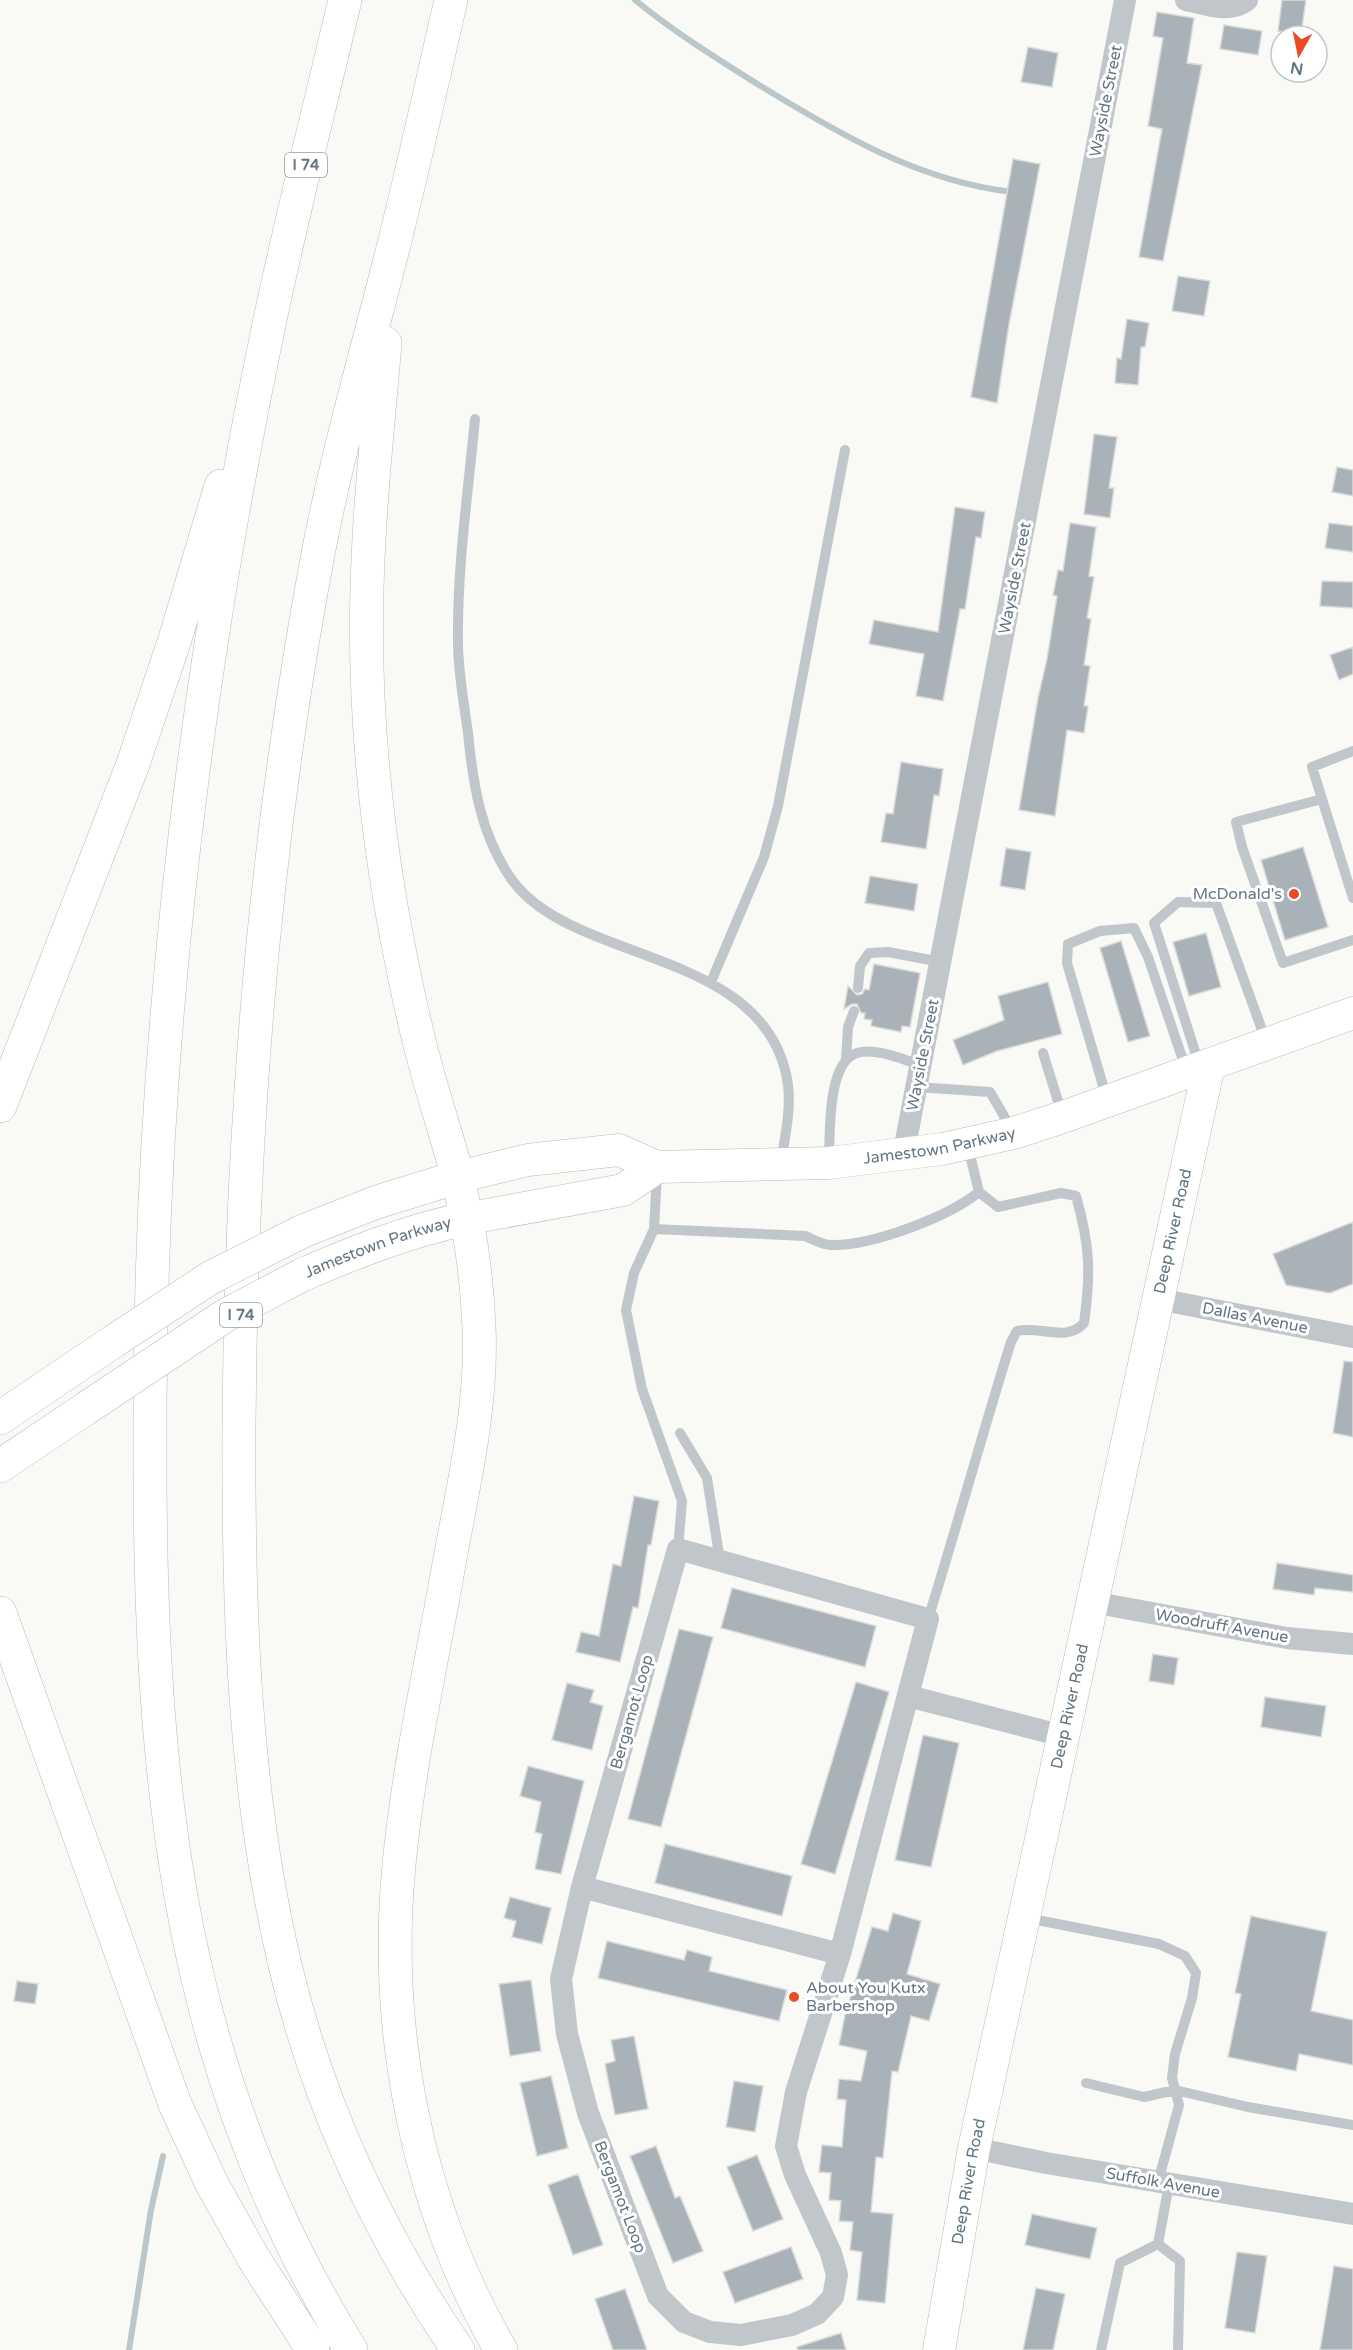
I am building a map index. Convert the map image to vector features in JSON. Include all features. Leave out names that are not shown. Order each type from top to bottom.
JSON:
[{"type":"main road","name":"I 74","points":[[345,0],[268,330],[212,639],[172,950],[162,1066],[153,1264],[149,1448],[151,1588],[164,1785],[180,1900],[199,1992],[218,2059],[267,2190],[297,2254],[351,2350]]},
{"type":"main road","name":"I 74","points":[[451,0],[392,252],[340,452],[301,653],[272,867],[258,1004],[246,1163],[239,1369],[240,1574],[253,1777],[272,1906],[289,1980],[322,2085],[349,2155],[408,2271],[458,2350]]},
{"type":"main road","points":[[392,252],[368,567],[366,653],[371,745],[382,850],[399,952],[422,1052],[458,1177],[479,1322],[478,1391],[404,1814],[395,1922],[396,1976],[407,2084],[417,2138],[430,2186],[467,2285],[501,2350]]},
{"type":"main road","points":[[0,1106],[155,700],[268,330]]},
{"type":"main road","name":"Jamestown Parkway","points":[[0,1418],[210,1278],[303,1231],[376,1202],[458,1177]]},
{"type":"main road","name":"Jamestown Parkway","points":[[0,1466],[226,1315],[302,1275],[390,1240],[433,1226],[465,1219]]},
{"type":"main road","points":[[0,1613],[175,2104],[212,2184],[254,2259],[313,2350]]},
{"type":"street","name":"Wayside Street","points":[[903,1156],[1125,0]]},
{"type":"street","points":[[1186,0],[1224,8],[1242,4],[1247,0]]},
{"type":"street","name":"Jamestown Parkway","points":[[458,1177],[528,1160],[619,1150],[657,1167],[828,1163],[903,1156],[1014,1133],[1353,1012]]},
{"type":"street","name":"Deep River Road","points":[[939,2350],[974,2148],[1158,1299],[1199,1068]]},
{"type":"street","name":"Jamestown Parkway","points":[[465,1219],[623,1190],[657,1167]]},
{"type":"street","name":"Dallas Avenue","points":[[1158,1299],[1353,1336]]},
{"type":"street","points":[[678,1550],[928,1619]]},
{"type":"street","name":"Bergamot Loop","points":[[678,1550],[582,1887],[561,1979],[567,2034],[588,2113],[658,2296],[684,2322],[710,2332],[741,2335],[792,2325],[817,2314],[833,2297],[837,2275],[831,2253],[795,2175],[786,2146],[796,2092],[840,1954],[928,1619]]},
{"type":"street","name":"Woodruff Avenue","points":[[1092,1602],[1287,1638],[1353,1644]]},
{"type":"street","points":[[908,1696],[1064,1736]]},
{"type":"street","points":[[582,1887],[840,1954]]},
{"type":"street","name":"Suffolk Avenue","points":[[974,2148],[1046,2163],[1353,2214]]},
{"type":"lane","points":[[475,419],[459,576],[458,645],[474,791],[493,849],[513,882],[539,906],[572,926],[711,982],[738,1000],[764,1024],[782,1055],[788,1087],[787,1120],[780,1165]]},
{"type":"lane","points":[[711,982],[764,857],[778,806],[845,450]]},
{"type":"lane","points":[[1353,751],[1312,767],[1353,898]]},
{"type":"lane","points":[[1322,799],[1236,822],[1242,847],[1283,963],[1353,940]]},
{"type":"lane","points":[[1199,1068],[1154,923],[1178,902],[1216,903],[1267,1044]]},
{"type":"lane","points":[[1107,1100],[1067,963],[1068,944],[1100,931],[1134,928],[1199,1068]]},
{"type":"lane","points":[[858,988],[860,966],[868,953],[888,952],[941,962]]},
{"type":"lane","points":[[828,1163],[836,1080],[846,1060],[848,1027],[854,1011]]},
{"type":"lane","points":[[846,1060],[859,1052],[919,1076],[990,1092],[1014,1133]]},
{"type":"lane","points":[[1043,1053],[1063,1117]]},
{"type":"lane","points":[[654,1229],[805,1236],[828,1245],[854,1244],[959,1208],[979,1192],[967,1144]]},
{"type":"lane","points":[[657,1167],[654,1229],[634,1273],[626,1310],[642,1389],[682,1501],[678,1550]]},
{"type":"lane","name":"Bergamot Loop","points":[[928,1619],[964,1506],[982,1434],[1011,1342],[1017,1331],[1026,1328],[1071,1334],[1079,1328],[1084,1323],[1090,1278],[1087,1233],[1076,1196],[1061,1193],[998,1207],[979,1192]]},
{"type":"lane","points":[[680,1433],[707,1478],[720,1561]]},
{"type":"lane","points":[[1024,1918],[1160,1944],[1185,1956],[1196,1973],[1192,1998],[1175,2054],[1172,2078],[1179,2105],[1164,2183],[1158,2244]]},
{"type":"lane","points":[[1086,2083],[1144,2097],[1175,2090],[1248,2107],[1353,2125]]},
{"type":"lane","points":[[1101,2350],[1120,2263],[1158,2244]]},
{"type":"lane","points":[[1158,2244],[1180,2261],[1178,2350]]},
{"type":"building","points":[[1282,0],[1306,0],[1302,24],[1279,24]]},
{"type":"building","points":[[1157,12],[1194,18],[1187,63],[1202,65],[1163,261],[1139,257],[1162,129],[1148,126],[1163,38],[1153,36]]},
{"type":"building","points":[[1224,25],[1262,31],[1258,55],[1220,49]]},
{"type":"building","points":[[1028,47],[1058,53],[1052,87],[1021,82]]},
{"type":"building","points":[[1013,159],[1040,164],[1009,324],[997,403],[971,397]]},
{"type":"building","points":[[1178,276],[1210,281],[1204,316],[1172,311]]},
{"type":"building","points":[[1127,319],[1149,323],[1145,347],[1141,347],[1138,385],[1115,383],[1117,358],[1121,359]]},
{"type":"building","points":[[1094,434],[1117,437],[1109,488],[1114,488],[1110,518],[1084,514]]},
{"type":"building","points":[[1337,467],[1353,470],[1353,496],[1332,492]]},
{"type":"building","points":[[955,507],[985,512],[981,538],[976,537],[965,609],[960,609],[943,701],[916,696],[924,654],[869,644],[874,620],[938,632]]},
{"type":"building","points":[[1070,523],[1096,527],[1089,576],[1094,577],[1087,618],[1091,619],[1084,665],[1090,666],[1084,706],[1088,706],[1084,733],[1067,730],[1055,816],[1019,810],[1057,596],[1053,595],[1058,570],[1063,571]]},
{"type":"building","points":[[1329,523],[1353,526],[1353,552],[1325,548]]},
{"type":"building","points":[[1322,581],[1353,582],[1353,608],[1320,606]]},
{"type":"building","points":[[1353,647],[1353,674],[1339,680],[1330,655]]},
{"type":"building","points":[[901,762],[943,769],[939,796],[934,795],[926,849],[881,842],[886,813],[893,814]]},
{"type":"building","name":"McDonald's","points":[[1303,847],[1328,927],[1285,940],[1261,860]]},
{"type":"building","points":[[1006,848],[1031,852],[1025,890],[1000,886]]},
{"type":"building","points":[[870,876],[918,884],[914,911],[865,903]]},
{"type":"building","points":[[1206,933],[1221,987],[1189,996],[1173,942]]},
{"type":"building","points":[[1121,941],[1150,1036],[1128,1042],[1100,948]]},
{"type":"building","points":[[874,964],[920,973],[910,1027],[902,1026],[901,1032],[871,1026],[872,1020],[864,1019],[865,1013],[861,1013],[857,1004],[844,1009],[848,986],[857,995],[862,994],[865,989],[869,990]]},
{"type":"building","points":[[1048,982],[1062,1034],[997,1051],[963,1065],[953,1040],[1004,1020],[998,996]]},
{"type":"building","points":[[1353,1222],[1353,1284],[1330,1293],[1286,1285],[1273,1254]]},
{"type":"building","points":[[1344,1361],[1353,1362],[1353,1437],[1333,1433]]},
{"type":"building","points":[[634,1496],[659,1501],[651,1545],[648,1545],[638,1608],[633,1607],[620,1662],[576,1652],[581,1632],[599,1636],[613,1564],[621,1566]]},
{"type":"building","points":[[1277,1563],[1353,1575],[1353,1592],[1315,1588],[1314,1595],[1273,1589]]},
{"type":"building","points":[[732,1588],[876,1626],[865,1667],[721,1628]]},
{"type":"building","points":[[679,1629],[713,1637],[661,1827],[628,1819]]},
{"type":"building","points":[[1153,1654],[1178,1658],[1174,1685],[1149,1681]]},
{"type":"building","points":[[856,1682],[889,1692],[835,1874],[801,1864]]},
{"type":"building","points":[[567,1683],[594,1690],[590,1702],[603,1706],[592,1750],[552,1740]]},
{"type":"building","points":[[1265,1697],[1326,1706],[1321,1737],[1261,1727]]},
{"type":"building","points":[[923,1735],[959,1743],[931,1867],[895,1860]]},
{"type":"building","points":[[528,1766],[584,1781],[561,1874],[535,1869],[542,1834],[535,1832],[541,1802],[520,1796]]},
{"type":"building","points":[[665,1844],[792,1876],[782,1916],[655,1883]]},
{"type":"building","points":[[510,1897],[551,1908],[542,1944],[512,1937],[516,1921],[504,1918]]},
{"type":"building","points":[[893,1913],[921,1921],[907,1974],[940,1984],[929,2021],[911,2016],[898,2072],[892,2071],[883,2158],[876,2157],[871,2212],[893,2214],[885,2303],[857,2300],[862,2252],[850,2250],[853,2222],[839,2221],[841,2201],[829,2200],[831,2173],[819,2172],[822,2145],[842,2147],[846,2100],[837,2099],[839,2079],[861,2081],[867,2051],[839,2045],[845,2015],[872,1927],[888,1931]]},
{"type":"building","points":[[1251,1916],[1327,1932],[1311,2011],[1353,2020],[1353,2065],[1299,2054],[1296,2071],[1228,2057],[1241,1994],[1235,1993]]},
{"type":"building","points":[[607,1941],[684,1960],[687,1950],[712,1957],[709,1971],[787,1990],[779,2021],[598,1978]]},
{"type":"building","points":[[531,1980],[541,2051],[510,2056],[499,1984]]},
{"type":"building","points":[[17,1981],[38,1984],[35,2004],[14,2001]]},
{"type":"building","points":[[634,2036],[648,2109],[615,2115],[605,2064],[615,2061],[611,2040]]},
{"type":"building","points":[[551,2076],[568,2148],[537,2156],[520,2083]]},
{"type":"building","points":[[734,2081],[763,2086],[755,2132],[726,2127]]},
{"type":"building","points":[[656,2146],[675,2198],[680,2196],[703,2251],[673,2263],[630,2156]]},
{"type":"building","points":[[757,2155],[783,2219],[753,2231],[727,2167]]},
{"type":"building","points":[[578,2174],[603,2245],[573,2255],[548,2185]]},
{"type":"building","points":[[1032,2214],[1097,2228],[1090,2259],[1025,2245]]},
{"type":"building","points":[[791,2247],[803,2279],[735,2303],[723,2272]]},
{"type":"building","points":[[1237,2252],[1267,2256],[1255,2333],[1225,2328]]},
{"type":"building","points":[[1334,2266],[1353,2269],[1353,2350],[1320,2350]]},
{"type":"building","points":[[1036,2288],[1065,2294],[1053,2350],[1023,2350]]},
{"type":"building","points":[[625,2289],[647,2350],[613,2350],[595,2299]]},
{"type":"building","points":[[841,2333],[846,2350],[798,2350],[797,2347]]},
{"type":"waterway","points":[[635,0],[680,34],[727,65],[819,121],[880,153],[945,178],[1013,192]]},
{"type":"waterway","points":[[129,2350],[151,2210],[163,2156]]},
{"type":"place","name":"McDonald's","points":[[1294,894]]},
{"type":"place","name":"About You Kutx Barbershop","points":[[794,1997]]}]
